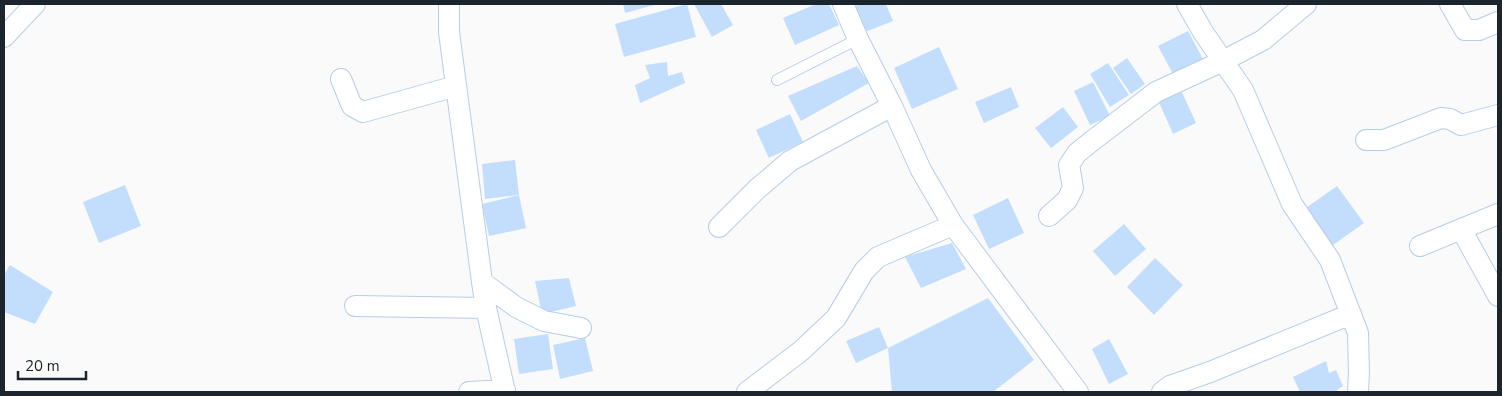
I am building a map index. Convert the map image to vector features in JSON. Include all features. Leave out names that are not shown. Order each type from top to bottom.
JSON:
[{"type":"street","points":[[4,37],[35,4]]},
{"type":"street","points":[[449,4],[456,86],[482,282],[505,391],[469,392]]},
{"type":"street","points":[[843,4],[921,170],[953,225],[1078,392]]},
{"type":"street","points":[[1187,4],[1203,32],[1243,90],[1292,204],[1330,260],[1358,332],[1358,392]]},
{"type":"street","points":[[1049,216],[1067,200],[1073,188],[1070,165],[1077,153],[1156,92],[1224,61],[1263,40],[1306,4]]},
{"type":"street","points":[[1450,4],[1465,30],[1479,30],[1498,22]]},
{"type":"street","points":[[341,79],[352,106],[363,112],[456,86]]},
{"type":"street","points":[[719,227],[757,189],[790,161],[892,106]]},
{"type":"street","points":[[1366,140],[1384,140],[1441,118],[1461,125],[1498,115]]},
{"type":"street","points":[[1420,246],[1498,214]]},
{"type":"street","points":[[757,390],[836,318],[864,270],[878,257],[953,225]]},
{"type":"street","points":[[1461,229],[1498,296]]},
{"type":"street","points":[[482,282],[516,307],[544,321],[581,328]]},
{"type":"street","points":[[355,306],[486,308]]},
{"type":"street","points":[[1162,392],[1170,386],[1210,372],[1351,314]]},
{"type":"lane","points":[[777,80],[858,39]]},
{"type":"building","points":[[623,4],[658,4],[625,13]]},
{"type":"building","points":[[687,4],[696,37],[624,57],[615,24]]},
{"type":"building","points":[[694,4],[721,4],[733,25],[712,37]]},
{"type":"building","points":[[816,4],[829,4],[839,25],[795,45],[783,18]]},
{"type":"building","points":[[861,4],[886,4],[893,21],[865,32],[855,6]]},
{"type":"building","points":[[1188,31],[1203,59],[1173,74],[1158,46]]},
{"type":"building","points":[[939,47],[958,89],[912,109],[894,68]]},
{"type":"building","points":[[1127,58],[1145,84],[1131,94],[1113,68]]},
{"type":"building","points":[[667,62],[668,76],[682,72],[685,83],[640,103],[635,85],[650,78],[645,65]]},
{"type":"building","points":[[1108,63],[1129,95],[1110,107],[1090,74]]},
{"type":"building","points":[[857,66],[869,83],[801,121],[788,96]]},
{"type":"building","points":[[1093,82],[1110,116],[1090,125],[1074,91]]},
{"type":"building","points":[[1011,87],[1019,107],[984,123],[975,102]]},
{"type":"building","points":[[1181,90],[1196,123],[1173,134],[1158,100]]},
{"type":"building","points":[[1063,107],[1078,127],[1051,148],[1035,128]]},
{"type":"building","points":[[790,114],[803,142],[769,158],[756,130]]},
{"type":"building","points":[[515,160],[519,195],[485,199],[482,164]]},
{"type":"building","points":[[125,185],[141,226],[99,243],[83,202]]},
{"type":"building","points":[[1337,186],[1364,223],[1333,245],[1306,208]]},
{"type":"building","points":[[519,195],[526,228],[489,236],[482,204]]},
{"type":"building","points":[[1008,198],[1024,233],[989,249],[973,215]]},
{"type":"building","points":[[1124,224],[1146,249],[1115,276],[1093,251]]},
{"type":"building","points":[[952,243],[966,269],[921,288],[905,257]]},
{"type":"building","points":[[1155,258],[1183,285],[1154,315],[1127,287]]},
{"type":"building","points":[[10,265],[53,292],[35,324],[4,312],[4,275]]},
{"type":"building","points":[[569,278],[576,306],[542,314],[535,281]]},
{"type":"building","points":[[988,298],[1034,360],[993,392],[892,392],[888,348]]},
{"type":"building","points":[[879,327],[888,348],[856,363],[846,341]]},
{"type":"building","points":[[548,334],[553,369],[519,374],[514,339]]},
{"type":"building","points":[[585,338],[593,371],[560,379],[553,345]]},
{"type":"building","points":[[1109,339],[1128,374],[1109,384],[1092,349]]},
{"type":"building","points":[[1326,361],[1329,373],[1336,370],[1343,386],[1337,392],[1300,392],[1293,377]]}]
